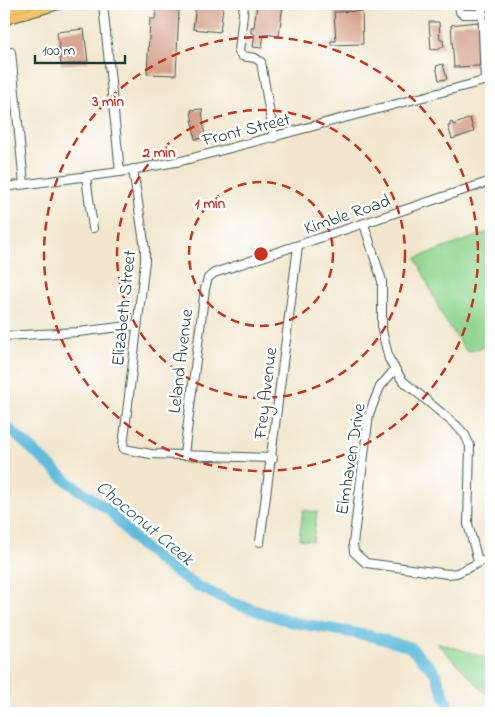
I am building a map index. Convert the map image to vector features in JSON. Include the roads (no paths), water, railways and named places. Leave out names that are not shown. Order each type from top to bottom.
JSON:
[{"type":"main road","points":[[4,11],[28,4]]},
{"type":"main road","points":[[4,20],[61,4]]},
{"type":"street","points":[[103,4],[120,172]]},
{"type":"street","points":[[244,4],[239,52],[242,56],[254,58],[261,62],[274,138]]},
{"type":"street","points":[[459,4],[460,12],[463,14],[483,14]]},
{"type":"street","points":[[482,4],[488,80]]},
{"type":"street","points":[[11,52],[24,184]]},
{"type":"street","name":"Front Street","points":[[4,187],[86,177],[181,161],[488,80]]},
{"type":"street","name":"Elizabeth Street","points":[[133,169],[145,249],[124,449],[151,454],[184,454]]},
{"type":"street","points":[[86,177],[93,228]]},
{"type":"street","name":"Kimble Road","points":[[212,274],[491,181]]},
{"type":"street","points":[[364,224],[382,281],[382,331],[384,343],[394,369],[414,392],[457,426],[465,435],[470,446],[468,524],[478,561],[491,557]]},
{"type":"street","name":"Frey Avenue","points":[[260,542],[273,458],[298,246]]},
{"type":"street","name":"Leland Avenue","points":[[184,454],[205,289],[208,278],[212,274]]},
{"type":"street","points":[[4,336],[78,332],[138,325]]},
{"type":"street","name":"Elmhaven Drive","points":[[394,369],[380,387],[369,414],[352,544],[354,552],[359,559],[366,563],[448,574],[457,573],[478,561]]},
{"type":"street","points":[[184,454],[273,458]]},
{"type":"waterway","name":"Choconut Creek","points":[[4,424],[68,482],[109,510],[137,542],[164,564],[195,585],[233,603],[292,622],[371,636],[410,647],[435,672],[451,713]]}]
